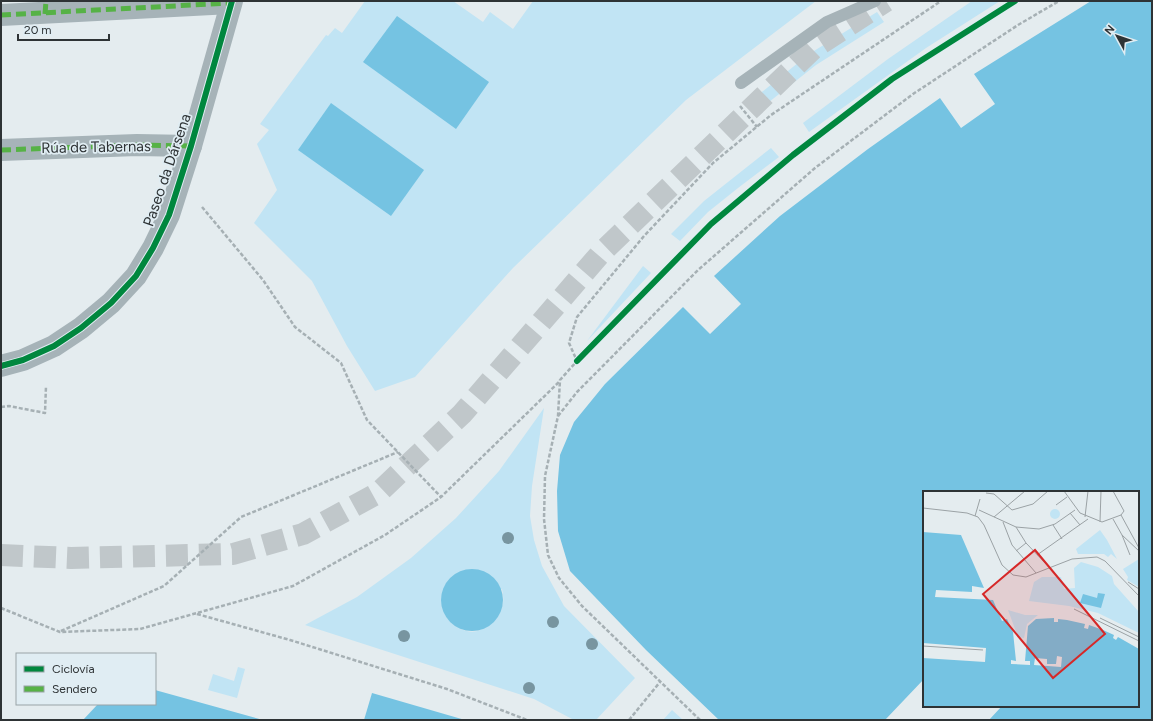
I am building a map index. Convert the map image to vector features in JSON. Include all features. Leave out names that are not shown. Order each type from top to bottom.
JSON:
[{"type":"street","points":[[1,15],[46,7],[231,2]]},
{"type":"street","name":"Paseo da Dársena","points":[[1,366],[23,360],[54,346],[81,328],[111,303],[136,276],[153,248],[169,215],[192,146],[231,2]]},
{"type":"street","name":"Rúa de Tabernas","points":[[1,150],[137,145],[192,146]]},
{"type":"lane","points":[[741,83],[827,22],[875,1]]},
{"type":"path","points":[[577,361],[570,343],[577,317],[644,236],[713,163],[771,115],[941,1]]},
{"type":"path","points":[[558,416],[577,392],[698,270],[816,168],[913,94],[1018,25],[1059,1]]},
{"type":"path","points":[[202,207],[263,280],[295,327],[341,363],[367,420],[441,497]]},
{"type":"path","points":[[1,608],[60,632],[140,629],[293,586],[385,535],[441,497],[560,380],[582,355]]},
{"type":"path","points":[[560,380],[558,416],[545,476],[544,519],[548,555],[559,578],[582,606],[700,720]]},
{"type":"path","points":[[1,407],[8,406],[45,413],[46,386]]},
{"type":"path","points":[[60,632],[164,586],[241,517],[398,452]]},
{"type":"path","points":[[196,614],[290,640],[447,689],[527,720]]},
{"type":"path","points":[[629,720],[660,682]]},
{"type":"shaded area","points":[[365,1],[453,1],[483,22],[490,12],[513,29],[533,1],[816,1],[686,100],[513,268],[415,377],[375,391],[347,346],[312,281],[254,223],[277,190],[257,144],[269,130],[260,124],[326,35],[328,36],[335,28],[342,33]]},
{"type":"shaded area","points":[[972,1],[1000,1],[926,48],[809,132],[803,123],[888,59]]},
{"type":"shaded area","points":[[877,12],[884,22],[816,65],[760,109],[752,100],[809,54]]},
{"type":"shaded area","points":[[771,148],[779,157],[708,212],[680,241],[671,234],[704,201]]},
{"type":"shaded area","points":[[643,266],[651,273],[587,341]]},
{"type":"shaded area","points":[[544,408],[532,486],[530,516],[534,540],[542,566],[564,606],[635,678],[596,720],[574,720],[534,699],[305,625],[357,597],[411,558],[456,518],[499,471]],"holes":[[[502,589],[503,594],[501,609],[480,630],[470,632],[465,631],[456,626],[445,615]]]},
{"type":"shaded area","points":[[238,667],[245,669],[237,698],[208,690],[213,674],[234,681]]},
{"type":"shaded area","points":[[672,710],[683,720],[663,720]]},
{"type":"water","points":[[1091,1],[1152,1],[1152,720],[719,720],[646,650],[570,571],[558,531],[557,491],[560,455],[574,422],[605,384],[683,307],[710,334],[741,304],[714,276],[780,216],[868,149],[940,98],[961,128],[995,104],[974,74]]},
{"type":"water","points":[[397,16],[489,82],[456,129],[363,62]]},
{"type":"water","points":[[331,103],[424,170],[391,216],[298,150]]},
{"type":"water","points":[[466,569],[478,569],[494,578],[501,588],[503,600],[501,612],[494,622],[478,631],[466,631],[455,626],[446,617],[441,606],[441,594],[446,583],[455,574]]},
{"type":"water","points":[[156,690],[263,720],[83,720],[97,705],[156,705]]},
{"type":"water","points":[[372,693],[465,720],[364,720]]},
{"type":"pier","points":[[923,680],[923,707],[1001,707],[989,720],[885,720]]},
{"type":"tunnel","points":[[1,555],[71,558],[233,554],[303,534],[378,493],[462,414],[601,253],[814,48],[886,1]]},
{"type":"marked path","points":[[45,14],[46,1]]},
{"type":"marked path","points":[[1,15],[231,3]]},
{"type":"marked path","points":[[1,150],[137,145],[191,146]]},
{"type":"cycle path","points":[[1,366],[23,360],[54,346],[81,328],[111,303],[136,276],[153,248],[169,215],[191,146],[232,1]]},
{"type":"cycle path","points":[[577,361],[711,224],[793,155],[892,79],[1015,1]]}]
